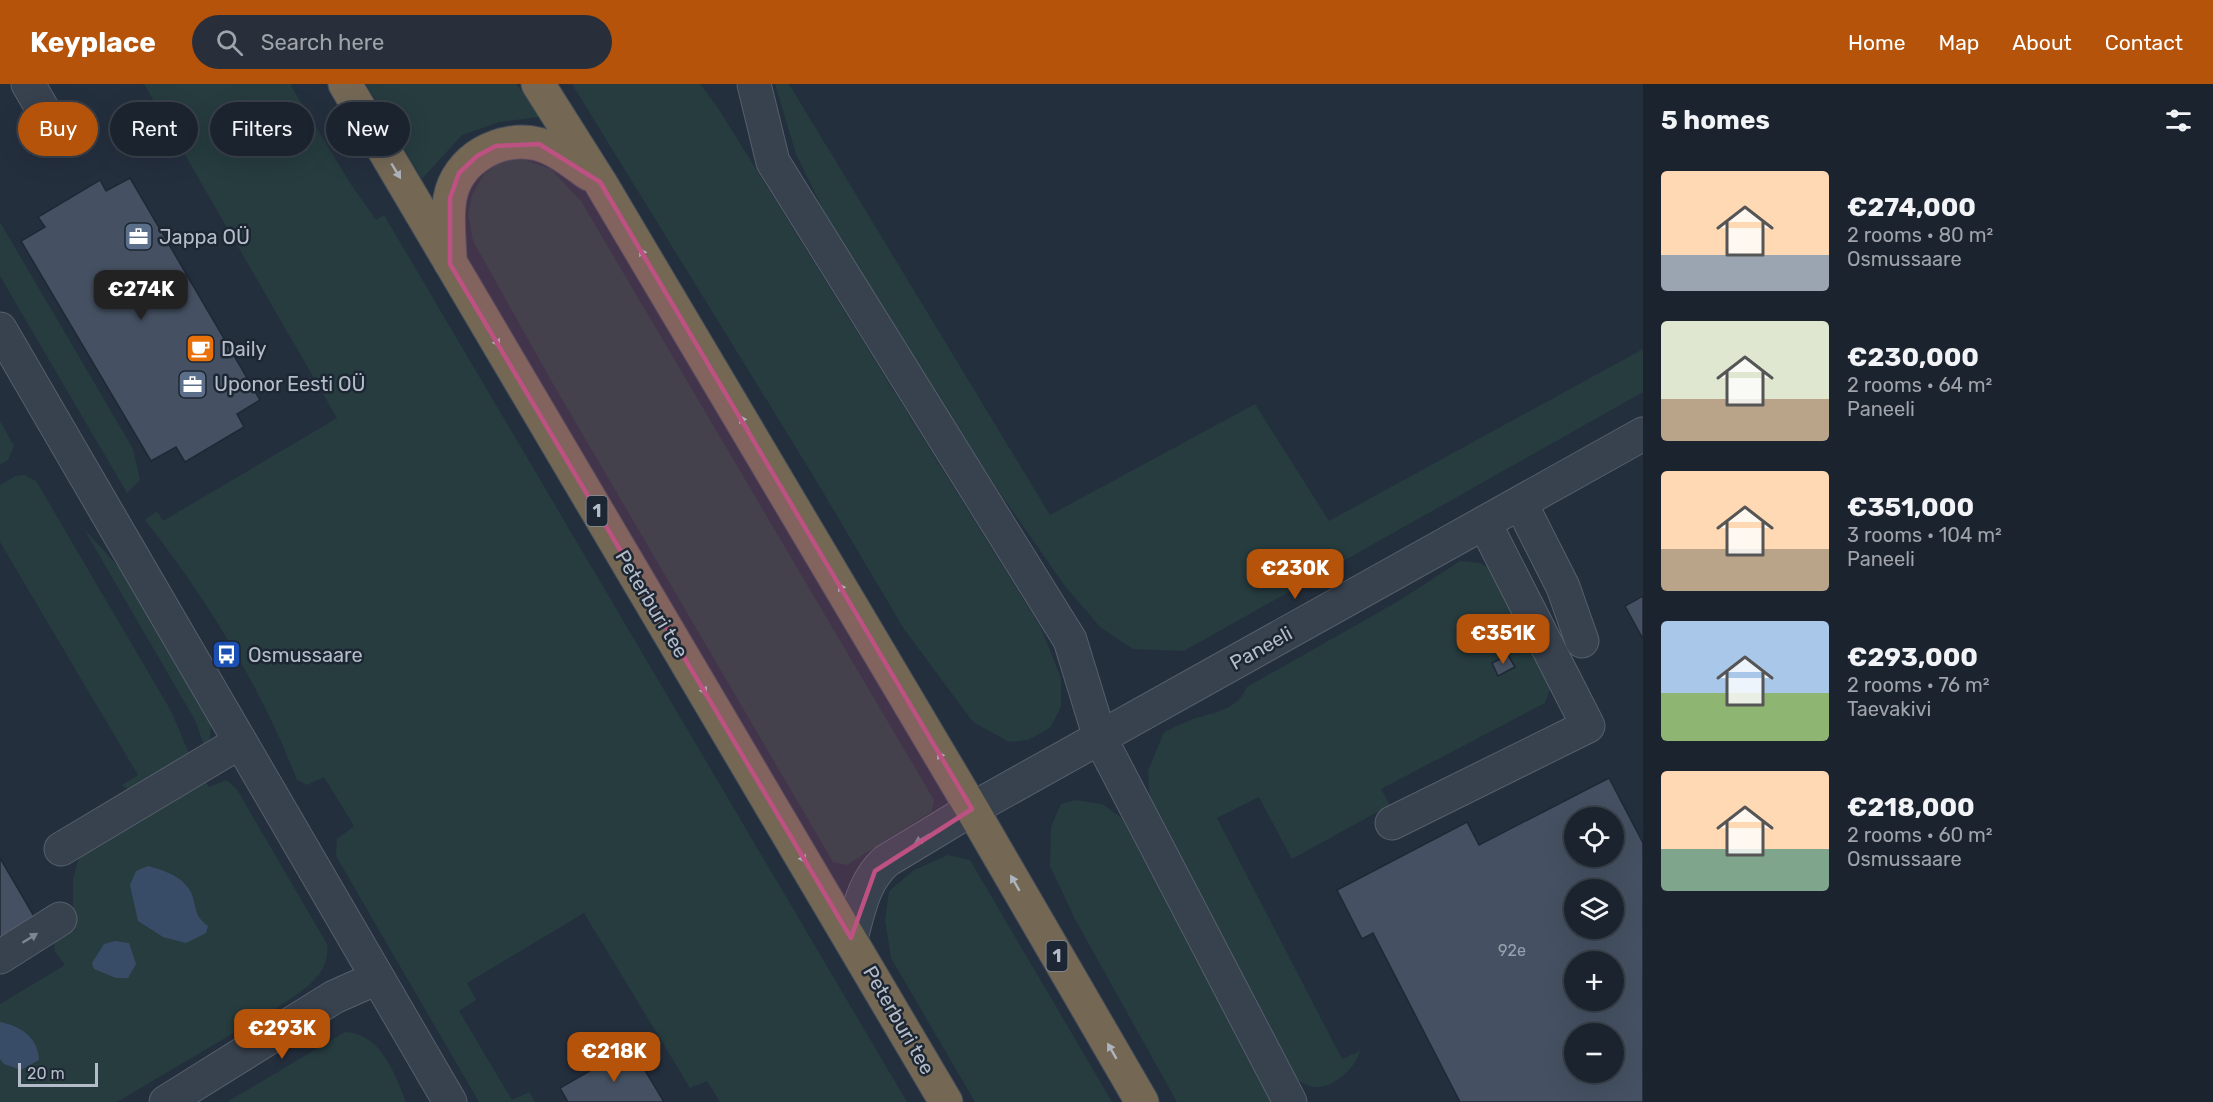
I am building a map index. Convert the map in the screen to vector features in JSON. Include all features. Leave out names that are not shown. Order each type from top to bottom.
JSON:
[{"type":"highway","name":"Peterburi tee","points":[[345,84],[946,1102]]},
{"type":"highway","name":"1","points":[[538,84],[600,182],[972,809],[1142,1102]]},
{"type":"highway","points":[[450,264],[450,198],[459,173],[477,156],[496,146],[521,142],[539,144],[560,153],[600,182]]},
{"type":"street","points":[[28,84],[38,102]]},
{"type":"street","points":[[754,84],[773,162],[1070,640],[1100,738],[1290,1102]]},
{"type":"street","points":[[0,329],[450,1102]]},
{"type":"street","name":"Paneeli","points":[[972,809],[1643,434]]},
{"type":"street","points":[[1521,504],[1563,587],[1582,641]]},
{"type":"street","points":[[1392,823],[1588,726],[1485,524]]},
{"type":"street","points":[[61,849],[240,742]]},
{"type":"street","points":[[851,938],[866,886],[875,871],[886,861],[972,809]]},
{"type":"street","points":[[0,957],[60,919]]},
{"type":"street","points":[[166,1102],[334,997],[377,978]]},
{"type":"highlighted area","points":[[539,144],[600,182],[972,809],[875,871],[851,938],[450,264],[450,198],[459,173],[477,156],[496,146]]},
{"type":"green space","points":[[144,84],[290,84],[301,102],[210,102],[210,156],[314,156],[314,123],[326,143],[326,156],[334,156],[376,220],[384,215],[907,1102],[720,1102],[707,1081],[690,1088],[584,913],[467,983],[476,1000],[459,1011],[512,1100],[529,1092],[535,1102],[479,1102],[336,856],[337,839],[354,826],[324,777],[307,785],[297,780],[267,711],[231,645],[190,581],[145,520],[157,511],[163,521],[337,418],[186,156],[198,156],[198,102],[154,102]]},
{"type":"green space","points":[[366,84],[517,84],[539,117],[500,122],[462,135],[422,179],[408,156],[410,102],[377,102]]},
{"type":"green space","points":[[572,84],[700,84],[718,108],[1041,628],[1061,678],[1061,707],[1050,728],[1028,740],[1009,742],[973,722],[904,629],[814,477]]},
{"type":"green space","points":[[775,84],[789,84],[1050,515],[1255,404],[1329,521],[1643,349],[1643,392],[1184,651],[1133,649],[1100,627],[1065,586],[1002,496],[885,318],[834,232],[796,154]]},
{"type":"green space","points":[[520,158],[551,169],[581,201],[934,800],[932,811],[847,865],[833,862],[552,382],[473,241],[468,214],[472,195],[484,174],[500,162]]},
{"type":"green space","points":[[0,222],[133,449],[140,480],[127,493],[0,276]]},
{"type":"green space","points":[[0,421],[14,446],[8,460],[0,465]]},
{"type":"green space","points":[[24,475],[36,481],[171,711],[191,758],[130,791],[122,785],[138,775],[0,542],[0,485],[16,476]]},
{"type":"green space","points":[[84,529],[123,572],[211,724],[210,739],[205,748],[195,720]]},
{"type":"green space","points":[[1460,561],[1480,563],[1496,572],[1550,676],[1550,689],[1545,703],[1381,789],[1390,805],[1292,859],[1259,797],[1217,818],[1342,1059],[1360,1051],[1354,1064],[1337,1080],[1324,1086],[1309,1086],[1291,1074],[1150,805],[1148,771],[1164,732],[1228,708],[1239,700],[1247,687],[1402,599]]},
{"type":"green space","points":[[202,777],[209,787],[226,780],[236,788],[327,944],[325,963],[321,971],[309,985],[286,1002],[117,1102],[0,1102],[0,1004],[65,965],[55,952],[53,940],[73,915],[73,879],[79,857]]},
{"type":"green space","points":[[1075,800],[1102,804],[1122,818],[1271,1102],[1177,1102],[1075,919],[1050,866],[1051,827],[1061,804]]},
{"type":"green space","points":[[948,855],[970,860],[1112,1102],[975,1102],[891,958],[885,920],[889,891],[914,870]]},
{"type":"green space","points":[[345,1032],[357,1034],[377,1047],[391,1067],[406,1102],[227,1102]]},
{"type":"water","points":[[148,866],[170,874],[185,884],[192,894],[199,917],[208,926],[206,933],[186,943],[163,937],[138,921],[130,885],[136,871]]},
{"type":"water","points":[[115,941],[129,943],[136,964],[128,978],[116,978],[94,969],[92,963],[104,944]]},
{"type":"water","points":[[0,1022],[27,1034],[35,1045],[39,1060],[21,1070],[4,1064],[0,1059]]},
{"type":"building","points":[[130,178],[260,400],[237,414],[244,427],[185,462],[176,447],[151,461],[21,241],[45,227],[38,217],[100,180],[106,191]]},
{"type":"building","points":[[1643,596],[1643,639],[1625,606]]},
{"type":"building","points":[[1508,655],[1515,667],[1498,676],[1492,663]]},
{"type":"building","points":[[1609,778],[1643,843],[1643,1102],[1460,1102],[1373,933],[1362,939],[1337,890],[1467,822],[1479,845]]},
{"type":"building","points":[[0,858],[38,923],[0,945]]},
{"type":"building","points":[[631,1047],[664,1102],[568,1102],[560,1088]]},
{"type":"place","name":"Jappa OÜ","points":[[138,237]]},
{"type":"place","name":"Daily","points":[[200,349]]},
{"type":"place","name":"Uponor Eesti OÜ","points":[[193,384]]},
{"type":"place","name":"Osmussaare","points":[[227,655]]}]
